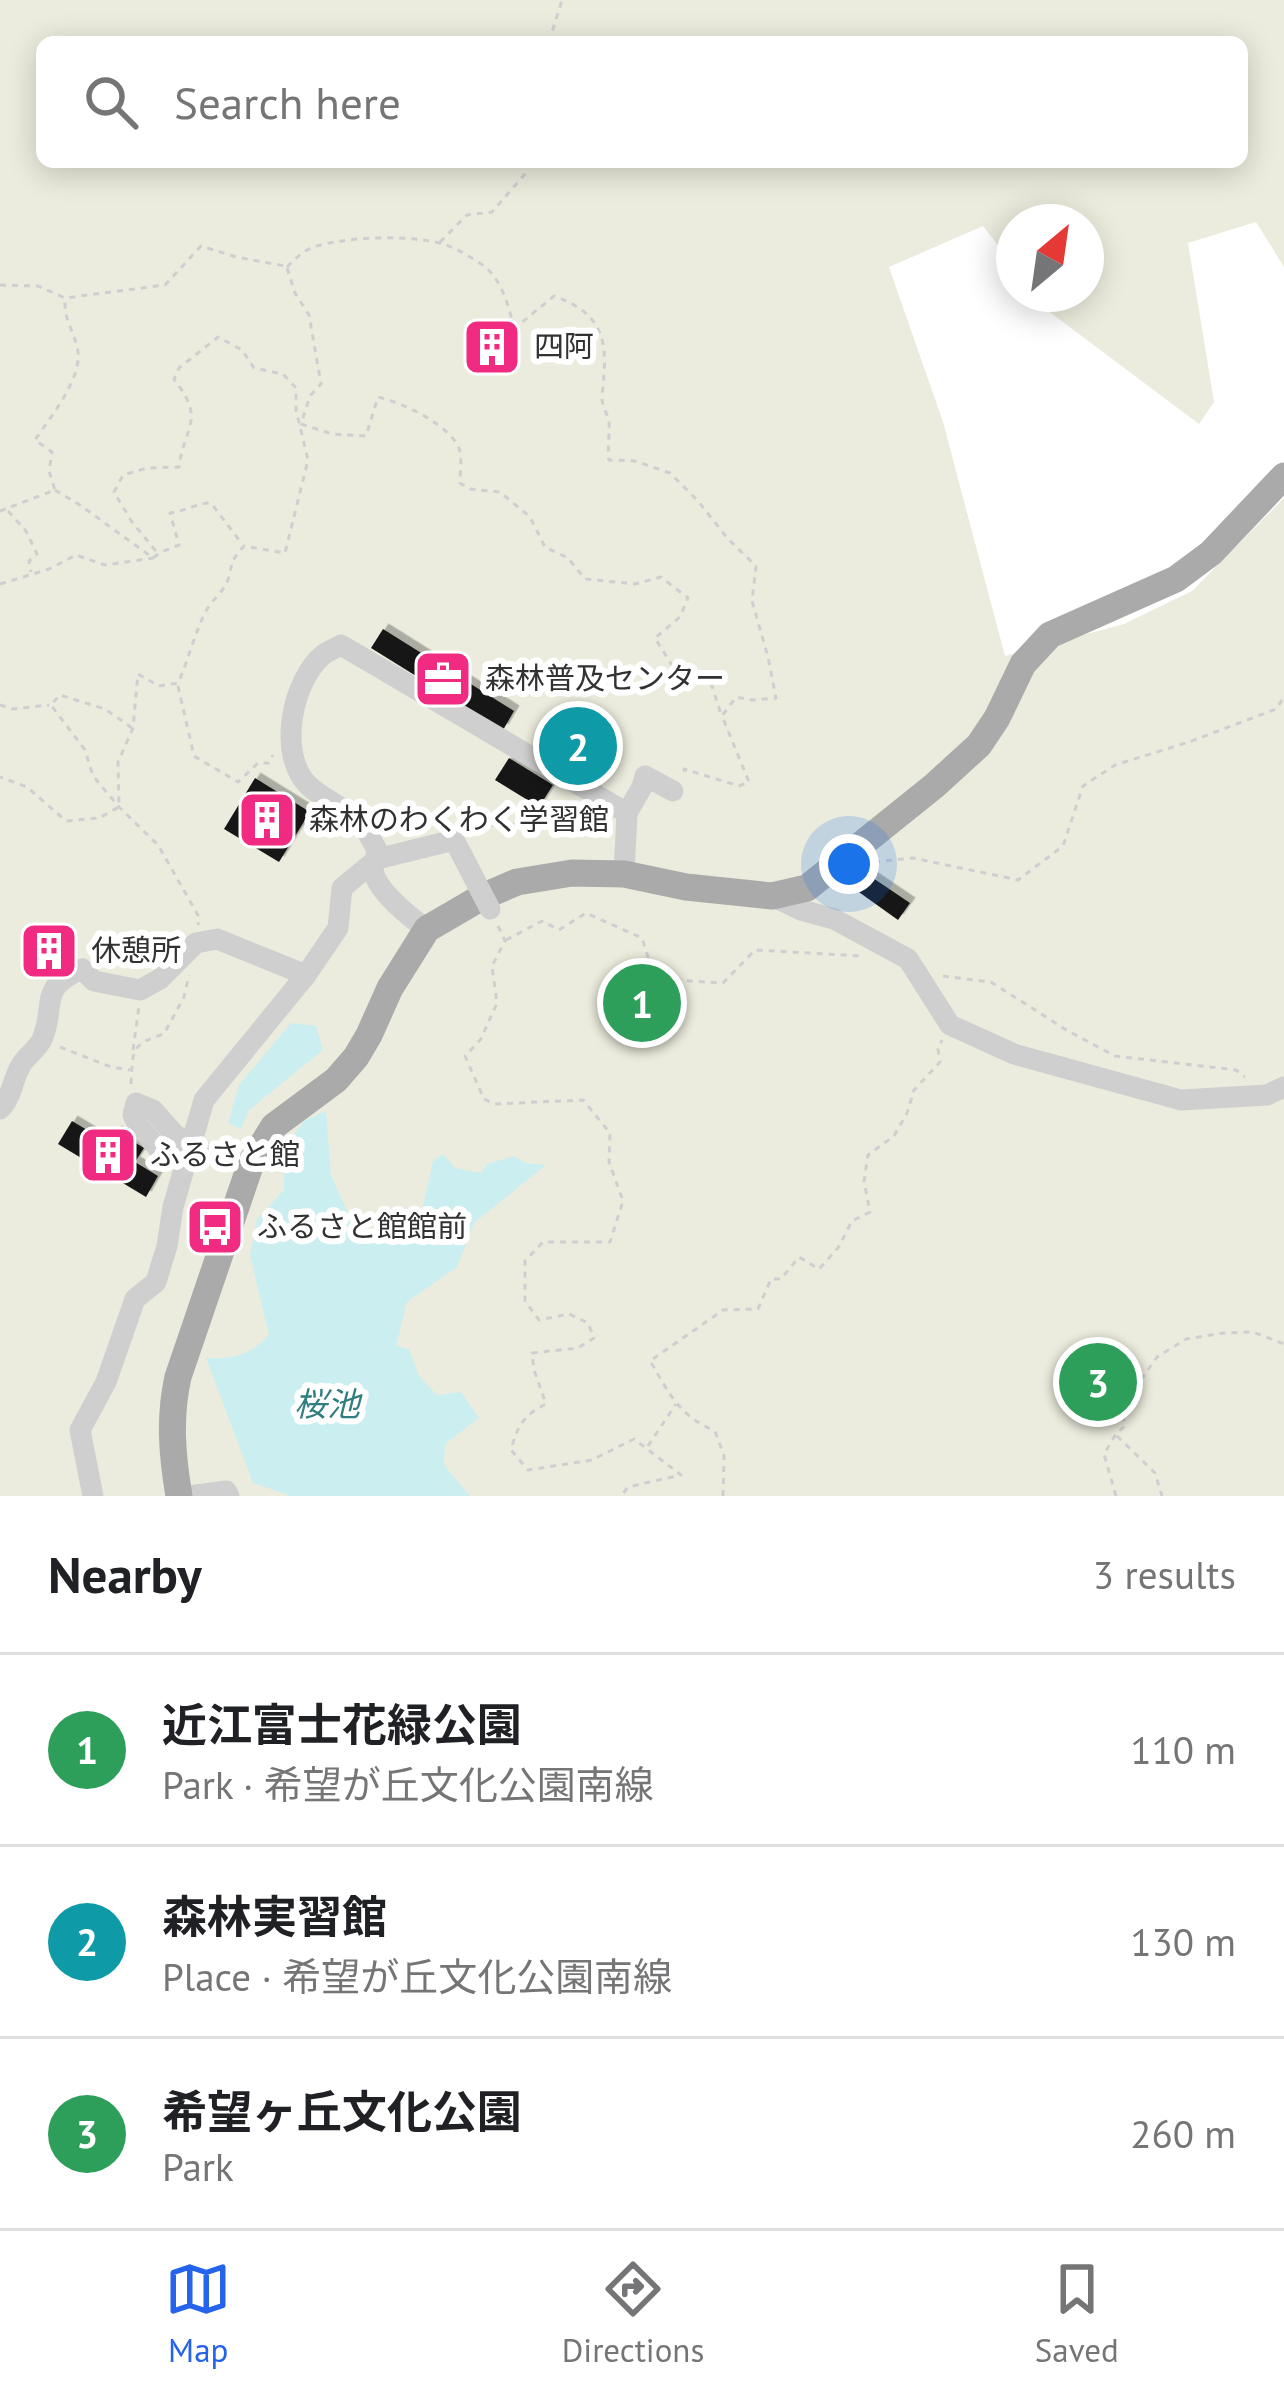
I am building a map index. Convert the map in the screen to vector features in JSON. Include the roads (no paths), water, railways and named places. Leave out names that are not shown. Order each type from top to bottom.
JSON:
[{"type":"main road","points":[[179,1496],[172,1404],[241,1160],[356,1057],[390,988],[427,929],[517,882],[572,873],[624,874],[686,887],[772,896],[807,888],[979,746],[1023,664],[1050,635],[1175,578],[1210,553],[1284,476]]},
{"type":"lane","points":[[427,929],[391,899],[373,869],[377,850],[360,821],[310,787],[296,768],[292,731],[298,695],[325,653],[341,645],[626,824]]},
{"type":"lane","points":[[624,874],[626,824],[645,776],[680,788]]},
{"type":"lane","points":[[93,1496],[80,1430],[106,1382],[135,1300],[156,1282],[173,1208],[196,1146],[204,1100],[306,975],[338,928],[342,888],[377,859],[454,839],[490,908]]},
{"type":"lane","points":[[772,896],[834,919],[908,959],[950,1025],[1014,1054],[1181,1100],[1275,1091],[1284,1065]]},
{"type":"lane","points":[[0,1109],[6,1105],[20,1064],[43,1040],[49,995],[75,971],[82,969],[94,980],[140,990],[160,979],[196,943],[217,939],[306,975]]},
{"type":"lane","points":[[163,1154],[138,1125],[133,1114],[136,1103],[153,1110],[175,1135],[196,1146]]},
{"type":"lane","points":[[190,1496],[223,1494]]},
{"type":"water","points":[[291,1023],[316,1026],[323,1050],[248,1111],[241,1129],[228,1123],[239,1085]]},
{"type":"water","name":"桜池","points":[[326,1111],[331,1175],[361,1242],[420,1220],[433,1161],[443,1154],[455,1168],[481,1173],[487,1164],[514,1156],[525,1163],[546,1165],[474,1223],[457,1267],[407,1302],[396,1346],[409,1349],[419,1376],[437,1395],[461,1392],[479,1418],[445,1444],[444,1465],[470,1496],[291,1496],[253,1483],[206,1358],[240,1355],[269,1335],[250,1255],[257,1219],[284,1190],[283,1150],[304,1121]]},
{"type":"place","name":"四阿","points":[[492,347]]},
{"type":"place","name":"森林普及センター","points":[[443,679]]},
{"type":"place","name":"森林実習館","points":[[578,746]]},
{"type":"place","name":"森林のわくわく学習館","points":[[267,820]]},
{"type":"place","name":"休憩所","points":[[49,951]]},
{"type":"place","name":"近江富士花緑公園","points":[[642,1003]]},
{"type":"place","name":"ふるさと館","points":[[108,1155]]},
{"type":"place","name":"ふるさと館館前","points":[[215,1227]]},
{"type":"place","name":"希望ヶ丘文化公園","points":[[1098,1382]]}]
